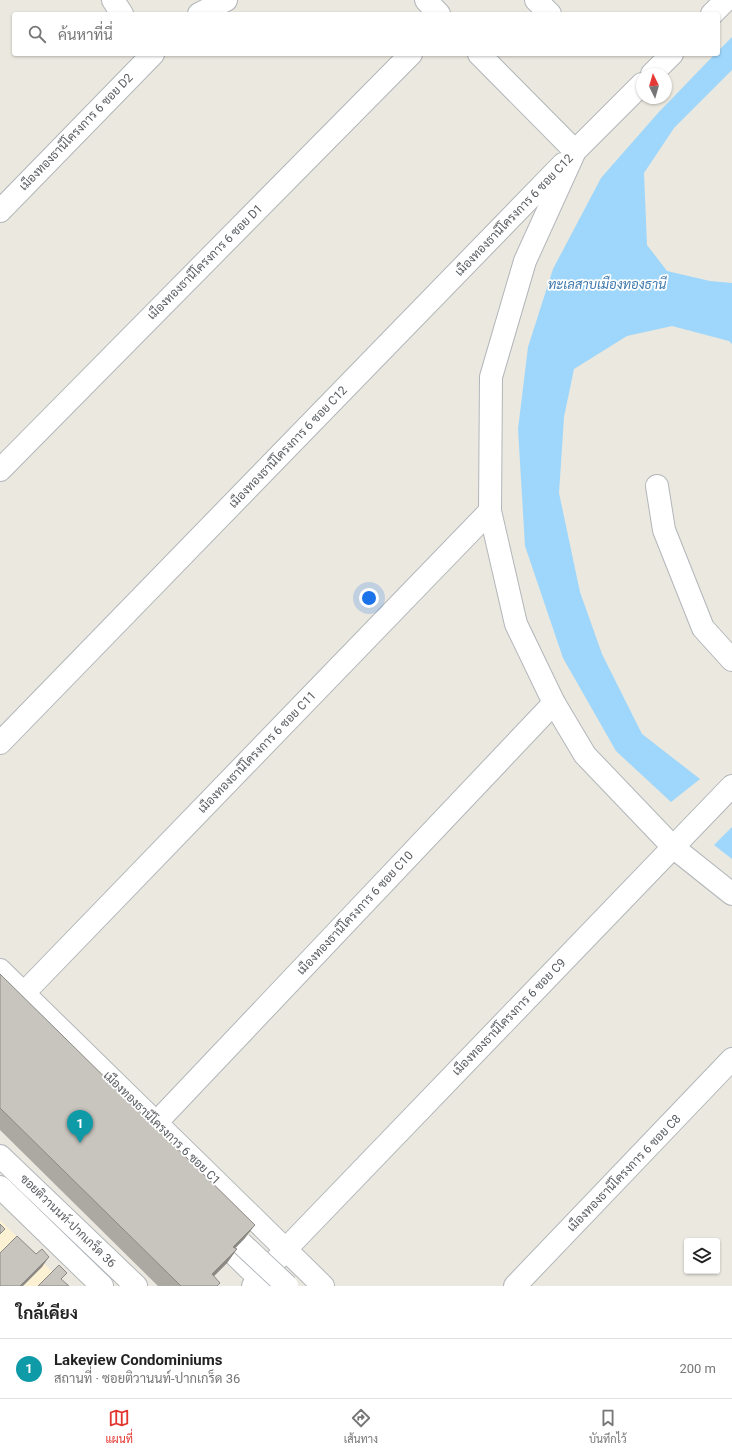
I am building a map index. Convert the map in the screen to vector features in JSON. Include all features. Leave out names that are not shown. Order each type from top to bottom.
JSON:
[{"type":"street","points":[[113,0],[121,12]]},
{"type":"street","points":[[203,12],[226,0]]},
{"type":"street","points":[[426,0],[437,12]]},
{"type":"street","points":[[536,0],[548,12]]},
{"type":"street","points":[[714,12],[726,0]]},
{"type":"street","name":"เมืองทองธานีโครงการ 6 ซอย D2","points":[[0,211],[148,56]]},
{"type":"street","name":"เมืองทองธานีโครงการ 6 ซอย D1","points":[[0,470],[409,56]]},
{"type":"street","points":[[481,56],[575,151],[525,260],[491,377],[490,511],[516,624],[554,703],[585,755],[673,847],[732,894]]},
{"type":"street","points":[[658,68],[670,56]]},
{"type":"street","name":"เมืองทองธานีโครงการ 6 ซอย C12","points":[[0,743],[636,90]]},
{"type":"street","points":[[657,486],[664,530],[703,628],[732,660]]},
{"type":"street","name":"เมืองทองธานีโครงการ 6 ซอย C11","points":[[24,993],[490,511]]},
{"type":"street","name":"เมืองทองธานีโครงการ 6 ซอย C10","points":[[156,1122],[554,703]]},
{"type":"street","name":"เมืองทองธานีโครงการ 6 ซอย C9","points":[[260,1284],[286,1249],[732,786]]},
{"type":"street","name":"เมืองทองธานีโครงการ 6 ซอย C1","points":[[0,970],[323,1286]]},
{"type":"street","name":"เมืองทองธานีโครงการ 6 ซอย C8","points":[[515,1286],[732,1059]]},
{"type":"street","name":"ซอยติวานนท์-ปากเกร็ด 36","points":[[0,1156],[136,1286]]},
{"type":"street","name":"ซอยติวานนท์-ปากเกร็ด 36","points":[[0,1187],[102,1286]]},
{"type":"street","points":[[260,1284],[237,1247],[287,1286]]},
{"type":"shaded area","points":[[0,1220],[67,1286],[0,1286]]},
{"type":"water","name":"ทะเลสาบเมืองทองธานี","points":[[732,37],[732,70],[674,128],[644,173],[647,245],[667,271],[710,281],[732,283],[732,344],[729,341],[672,326],[627,336],[574,369],[564,417],[559,493],[580,592],[602,654],[642,734],[700,779],[671,802],[616,751],[563,658],[525,546],[518,429],[528,347],[553,269],[601,178],[658,113],[667,104],[672,104],[672,99],[713,56],[720,56],[720,49]]},
{"type":"water","points":[[732,827],[732,859],[714,845]]},
{"type":"building","points":[[0,974],[255,1225],[233,1247],[237,1249],[212,1274],[220,1283],[217,1286],[181,1286],[0,1108]]},
{"type":"building","points":[[0,1224],[5,1229],[0,1234]]},
{"type":"building","points":[[17,1236],[36,1254],[42,1249],[49,1257],[20,1286],[0,1286],[0,1253]]},
{"type":"building","points":[[59,1265],[67,1273],[61,1279],[69,1286],[38,1286]]},
{"type":"place","name":"Lakeview Condominiums","points":[[80,1143]]}]
